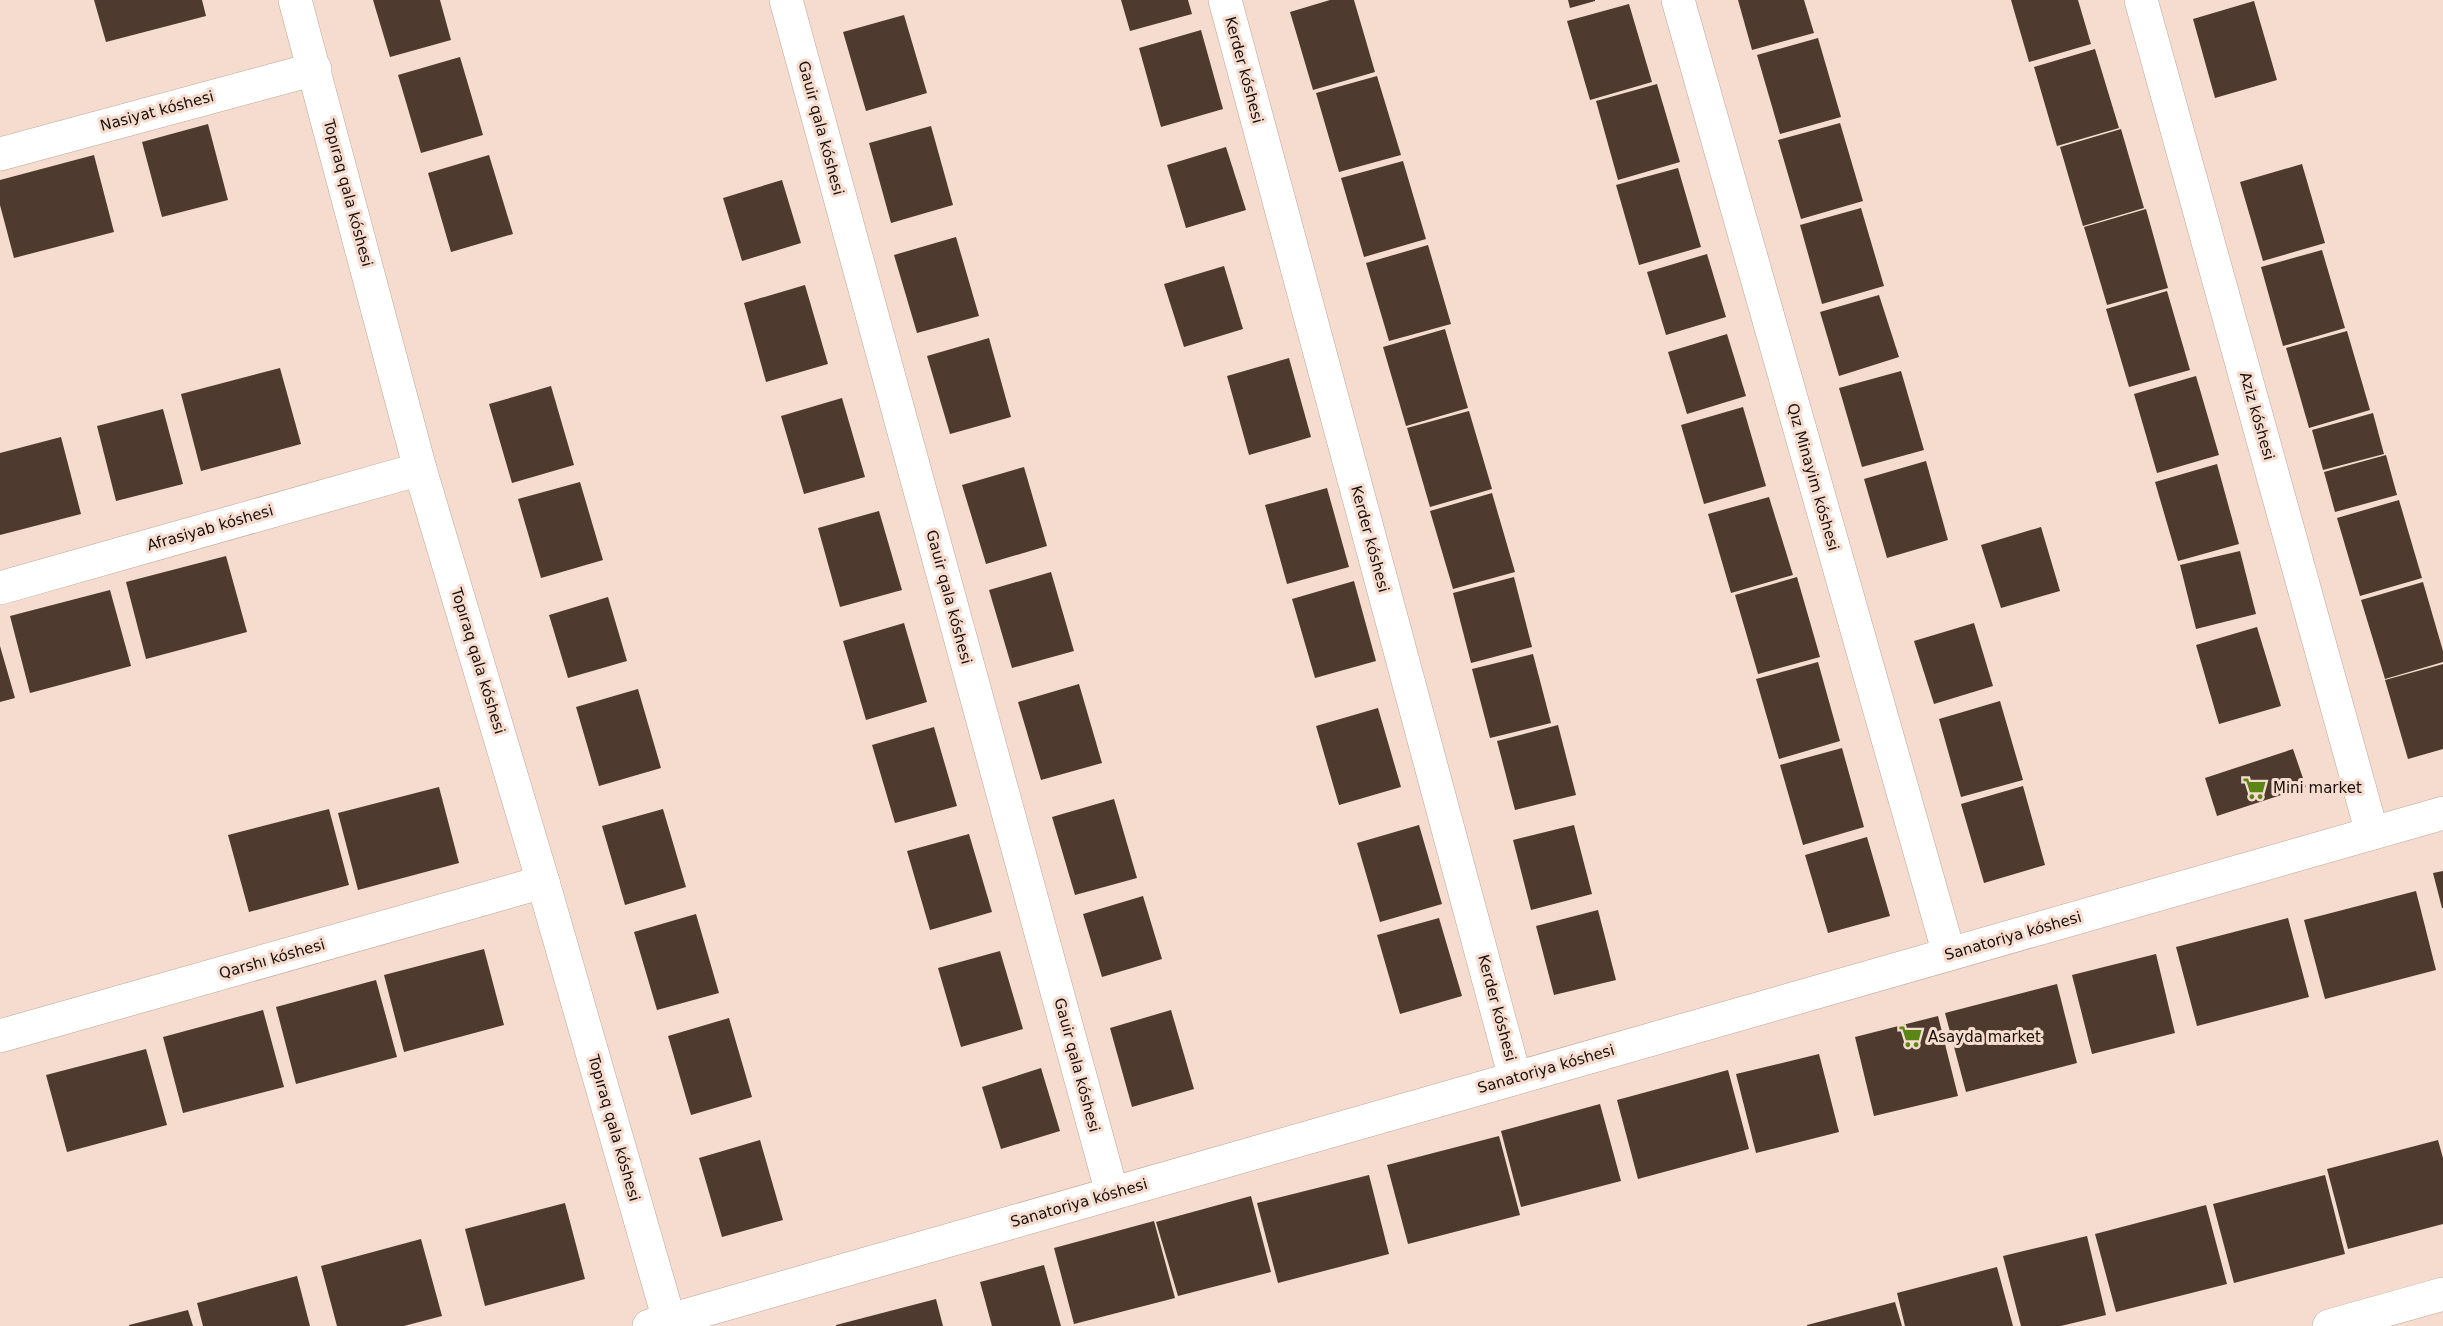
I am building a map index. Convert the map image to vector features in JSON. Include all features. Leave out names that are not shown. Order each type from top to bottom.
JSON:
[{"type":"street","name":"Topıraq qala kóshesi","points":[[295,0],[420,469],[543,882],[659,1323]]},
{"type":"street","name":"Gauir qala kóshesi","points":[[786,0],[1112,1193]]},
{"type":"street","name":"Kerder kóshesi","points":[[1225,0],[1515,1078]]},
{"type":"street","name":"Qız Minayim kóshesi","points":[[1678,0],[1949,954]]},
{"type":"street","name":"Aziz kóshesi","points":[[2141,0],[2372,833]]},
{"type":"street","name":"Nasiyat kóshesi","points":[[0,153],[315,69]]},
{"type":"street","name":"Afrasiyab kóshesi","points":[[0,588],[420,469]]},
{"type":"street","name":"Sanatoriya kóshesi","points":[[659,1323],[2443,813]]},
{"type":"street","name":"Qarshı kóshesi","points":[[0,1036],[543,882]]},
{"type":"street","points":[[2329,1326],[2443,1294]]},
{"type":"building","points":[[94,0],[202,0],[206,16],[106,42]]},
{"type":"building","points":[[373,0],[440,0],[451,40],[390,57]]},
{"type":"building","points":[[1121,0],[1188,0],[1192,14],[1130,31]]},
{"type":"building","points":[[1330,0],[1354,0],[1375,72],[1313,90],[1290,12]]},
{"type":"building","points":[[1568,0],[1595,0],[1595,1],[1570,8]]},
{"type":"building","points":[[1738,0],[1804,0],[1814,33],[1752,50]]},
{"type":"building","points":[[2011,0],[2078,0],[2091,44],[2029,62]]},
{"type":"building","points":[[2254,1],[2277,80],[2215,98],[2193,19]]},
{"type":"building","points":[[1629,4],[1652,82],[1590,100],[1567,21]]},
{"type":"building","points":[[904,15],[927,93],[866,111],[843,32]]},
{"type":"building","points":[[1201,30],[1223,109],[1161,127],[1139,48]]},
{"type":"building","points":[[1818,38],[1841,117],[1780,134],[1757,55]]},
{"type":"building","points":[[2095,49],[2119,128],[2057,146],[2034,67]]},
{"type":"building","points":[[460,57],[483,135],[421,153],[398,75]]},
{"type":"building","points":[[1377,76],[1401,155],[1339,172],[1316,93]]},
{"type":"building","points":[[1657,84],[1680,162],[1618,180],[1596,101]]},
{"type":"building","points":[[1840,123],[1863,201],[1801,219],[1778,140]]},
{"type":"building","points":[[208,124],[228,200],[162,217],[142,142]]},
{"type":"building","points":[[931,126],[953,205],[891,223],[869,143]]},
{"type":"building","points":[[2121,129],[2144,208],[2083,226],[2060,147]]},
{"type":"building","points":[[1226,147],[1246,210],[1186,228],[1167,165]]},
{"type":"building","points":[[94,155],[114,232],[14,258],[0,205],[0,180]]},
{"type":"building","points":[[489,155],[513,234],[451,252],[428,173]]},
{"type":"building","points":[[1403,161],[1426,239],[1364,257],[1341,178]]},
{"type":"building","points":[[2302,164],[2325,243],[2263,261],[2240,182]]},
{"type":"building","points":[[1678,168],[1701,247],[1639,265],[1616,185]]},
{"type":"building","points":[[782,180],[801,243],[742,261],[723,198]]},
{"type":"building","points":[[1861,208],[1884,286],[1822,304],[1800,225]]},
{"type":"building","points":[[2146,209],[2168,288],[2107,305],[2084,227]]},
{"type":"building","points":[[956,237],[979,316],[917,333],[894,255]]},
{"type":"building","points":[[1428,245],[1451,324],[1389,341],[1366,263]]},
{"type":"building","points":[[2322,250],[2345,328],[2283,346],[2261,267]]},
{"type":"building","points":[[1707,254],[1726,317],[1666,335],[1647,272]]},
{"type":"building","points":[[1224,266],[1243,329],[1184,347],[1164,284]]},
{"type":"building","points":[[805,285],[828,364],[766,382],[744,303]]},
{"type":"building","points":[[2167,291],[2190,370],[2129,387],[2106,309]]},
{"type":"building","points":[[1879,295],[1899,357],[1839,376],[1820,312]]},
{"type":"building","points":[[1445,329],[1468,408],[1406,426],[1383,347]]},
{"type":"building","points":[[2347,331],[2370,410],[2309,428],[2286,348]]},
{"type":"building","points":[[1727,334],[1746,396],[1687,414],[1668,352]]},
{"type":"building","points":[[989,338],[1011,417],[950,434],[927,356]]},
{"type":"building","points":[[1289,358],[1311,437],[1249,455],[1227,376]]},
{"type":"building","points":[[280,368],[301,444],[201,471],[181,394]]},
{"type":"building","points":[[1901,371],[1924,450],[1862,467],[1839,388]]},
{"type":"building","points":[[2196,376],[2219,455],[2157,473],[2134,394]]},
{"type":"building","points":[[551,386],[574,465],[512,483],[489,404]]},
{"type":"building","points":[[842,398],[865,477],[804,494],[781,416]]},
{"type":"building","points":[[1743,407],[1766,486],[1704,504],[1681,425]]},
{"type":"building","points":[[163,409],[183,484],[116,501],[97,426]]},
{"type":"building","points":[[1469,411],[1492,489],[1430,507],[1407,428]]},
{"type":"building","points":[[2373,413],[2384,454],[2323,470],[2312,430]]},
{"type":"building","points":[[61,437],[81,514],[0,535],[0,453]]},
{"type":"building","points":[[2386,455],[2397,495],[2335,512],[2324,472]]},
{"type":"building","points":[[1926,461],[1948,540],[1887,558],[1864,479]]},
{"type":"building","points":[[2217,464],[2239,544],[2178,561],[2155,482]]},
{"type":"building","points":[[1024,467],[1047,546],[986,564],[962,485]]},
{"type":"building","points":[[580,482],[603,560],[541,578],[518,499]]},
{"type":"building","points":[[1327,488],[1349,567],[1287,584],[1265,505]]},
{"type":"building","points":[[1492,493],[1515,572],[1453,589],[1430,511]]},
{"type":"building","points":[[1769,497],[1793,575],[1731,593],[1708,514]]},
{"type":"building","points":[[2399,500],[2422,578],[2360,596],[2337,518]]},
{"type":"building","points":[[879,511],[902,590],[840,607],[818,528]]},
{"type":"building","points":[[2041,527],[2060,591],[2001,608],[1981,545]]},
{"type":"building","points":[[2240,551],[2256,614],[2196,629],[2180,565]]},
{"type":"building","points":[[226,556],[247,632],[146,659],[126,582]]},
{"type":"building","points":[[1051,572],[1074,651],[1012,668],[989,590]]},
{"type":"building","points":[[1514,577],[1532,647],[1471,663],[1453,593]]},
{"type":"building","points":[[1797,577],[1820,657],[1758,674],[1735,595]]},
{"type":"building","points":[[1354,581],[1376,661],[1315,678],[1292,599]]},
{"type":"building","points":[[2423,582],[2443,651],[2443,662],[2385,679],[2361,600]]},
{"type":"building","points":[[110,590],[131,666],[30,693],[10,616]]},
{"type":"building","points":[[608,597],[627,661],[568,678],[549,615]]},
{"type":"building","points":[[904,623],[927,702],[866,720],[843,641]]},
{"type":"building","points":[[1974,623],[1993,686],[1934,704],[1914,641]]},
{"type":"building","points":[[2257,627],[2281,706],[2219,724],[2196,645]]},
{"type":"building","points":[[0,646],[15,698],[0,702]]},
{"type":"building","points":[[1533,654],[1551,723],[1490,738],[1472,669]]},
{"type":"building","points":[[1818,662],[1840,741],[1779,759],[1756,679]]},
{"type":"building","points":[[2443,664],[2443,749],[2408,759],[2385,680]]},
{"type":"building","points":[[1079,684],[1102,763],[1041,780],[1018,702]]},
{"type":"building","points":[[638,689],[661,768],[599,786],[576,707]]},
{"type":"building","points":[[2000,701],[2023,780],[1961,797],[1939,719]]},
{"type":"building","points":[[1378,708],[1401,787],[1339,805],[1316,726]]},
{"type":"building","points":[[1558,725],[1576,795],[1515,810],[1497,741]]},
{"type":"building","points":[[934,727],[957,806],[895,823],[872,745]]},
{"type":"building","points":[[1842,748],[1864,827],[1803,845],[1780,765]]},
{"type":"building","points":[[2293,749],[2306,787],[2217,816],[2205,778]]},
{"type":"building","points":[[2023,786],[2045,865],[1984,883],[1961,804]]},
{"type":"building","points":[[439,787],[459,863],[358,890],[338,813]]},
{"type":"building","points":[[1114,799],[1137,878],[1075,895],[1052,817]]},
{"type":"building","points":[[329,809],[349,885],[249,912],[228,835]]},
{"type":"building","points":[[663,809],[686,887],[625,905],[602,826]]},
{"type":"building","points":[[1419,825],[1442,904],[1380,922],[1357,843]]},
{"type":"building","points":[[1574,825],[1592,894],[1531,910],[1513,840]]},
{"type":"building","points":[[969,834],[992,912],[930,930],[907,851]]},
{"type":"building","points":[[1867,837],[1890,916],[1828,933],[1805,855]]},
{"type":"building","points":[[2443,871],[2443,908],[2442,908],[2433,873]]},
{"type":"building","points":[[2416,891],[2436,970],[2325,999],[2304,920]]},
{"type":"building","points":[[1143,896],[1162,959],[1102,977],[1083,914]]},
{"type":"building","points":[[1598,910],[1616,980],[1554,995],[1536,926]]},
{"type":"building","points":[[696,914],[719,993],[657,1010],[634,932]]},
{"type":"building","points":[[1439,918],[1462,996],[1400,1014],[1377,935]]},
{"type":"building","points":[[2288,918],[2309,997],[2197,1026],[2176,947]]},
{"type":"building","points":[[484,949],[504,1025],[404,1052],[384,975]]},
{"type":"building","points":[[1000,951],[1023,1029],[961,1047],[938,968]]},
{"type":"building","points":[[2156,954],[2175,1033],[2092,1054],[2072,975]]},
{"type":"building","points":[[376,980],[397,1057],[296,1084],[276,1007]]},
{"type":"building","points":[[2057,984],[2077,1063],[1966,1092],[1945,1013]]},
{"type":"building","points":[[263,1010],[284,1087],[183,1113],[163,1037]]},
{"type":"building","points":[[1171,1010],[1194,1089],[1132,1107],[1110,1028]]},
{"type":"building","points":[[1938,1016],[1958,1096],[1874,1116],[1855,1037]]},
{"type":"building","points":[[729,1018],[752,1097],[691,1115],[668,1036]]},
{"type":"building","points":[[146,1049],[167,1125],[67,1152],[46,1075]]},
{"type":"building","points":[[1819,1054],[1839,1132],[1756,1153],[1736,1074]]},
{"type":"building","points":[[1041,1068],[1060,1131],[1001,1149],[982,1087]]},
{"type":"building","points":[[1728,1070],[1749,1149],[1638,1179],[1617,1100]]},
{"type":"building","points":[[1600,1104],[1621,1181],[1521,1207],[1501,1131]]},
{"type":"building","points":[[1499,1136],[1520,1215],[1408,1244],[1387,1165]]},
{"type":"building","points":[[760,1140],[783,1220],[722,1237],[699,1158]]},
{"type":"building","points":[[2438,1140],[2443,1158],[2443,1224],[2348,1249],[2327,1169]]},
{"type":"building","points":[[1369,1175],[1389,1254],[1278,1283],[1257,1203]]},
{"type":"building","points":[[2325,1175],[2345,1254],[2234,1283],[2213,1204]]},
{"type":"building","points":[[1251,1196],[1271,1272],[1178,1296],[1156,1222]]},
{"type":"building","points":[[565,1203],[585,1279],[485,1306],[465,1229]]},
{"type":"building","points":[[2206,1205],[2227,1284],[2116,1312],[2095,1234]]},
{"type":"building","points":[[1154,1221],[1175,1298],[1074,1324],[1054,1248]]},
{"type":"building","points":[[2087,1236],[2106,1315],[2061,1326],[2021,1326],[2003,1256]]},
{"type":"building","points":[[421,1239],[442,1316],[404,1326],[337,1326],[321,1266]]},
{"type":"building","points":[[1044,1265],[1061,1326],[992,1326],[980,1282]]},
{"type":"building","points":[[1997,1267],[2013,1326],[1905,1326],[1897,1293]]},
{"type":"building","points":[[297,1276],[310,1326],[203,1326],[197,1303]]},
{"type":"building","points":[[936,1299],[943,1326],[836,1326],[836,1325]]},
{"type":"building","points":[[1895,1302],[1902,1326],[1807,1326],[1807,1325]]},
{"type":"building","points":[[188,1310],[193,1326],[129,1326],[129,1325]]},
{"type":"place","name":"Mini market","points":[[2255,788]]},
{"type":"place","name":"Asayda market","points":[[1910,1037]]}]
